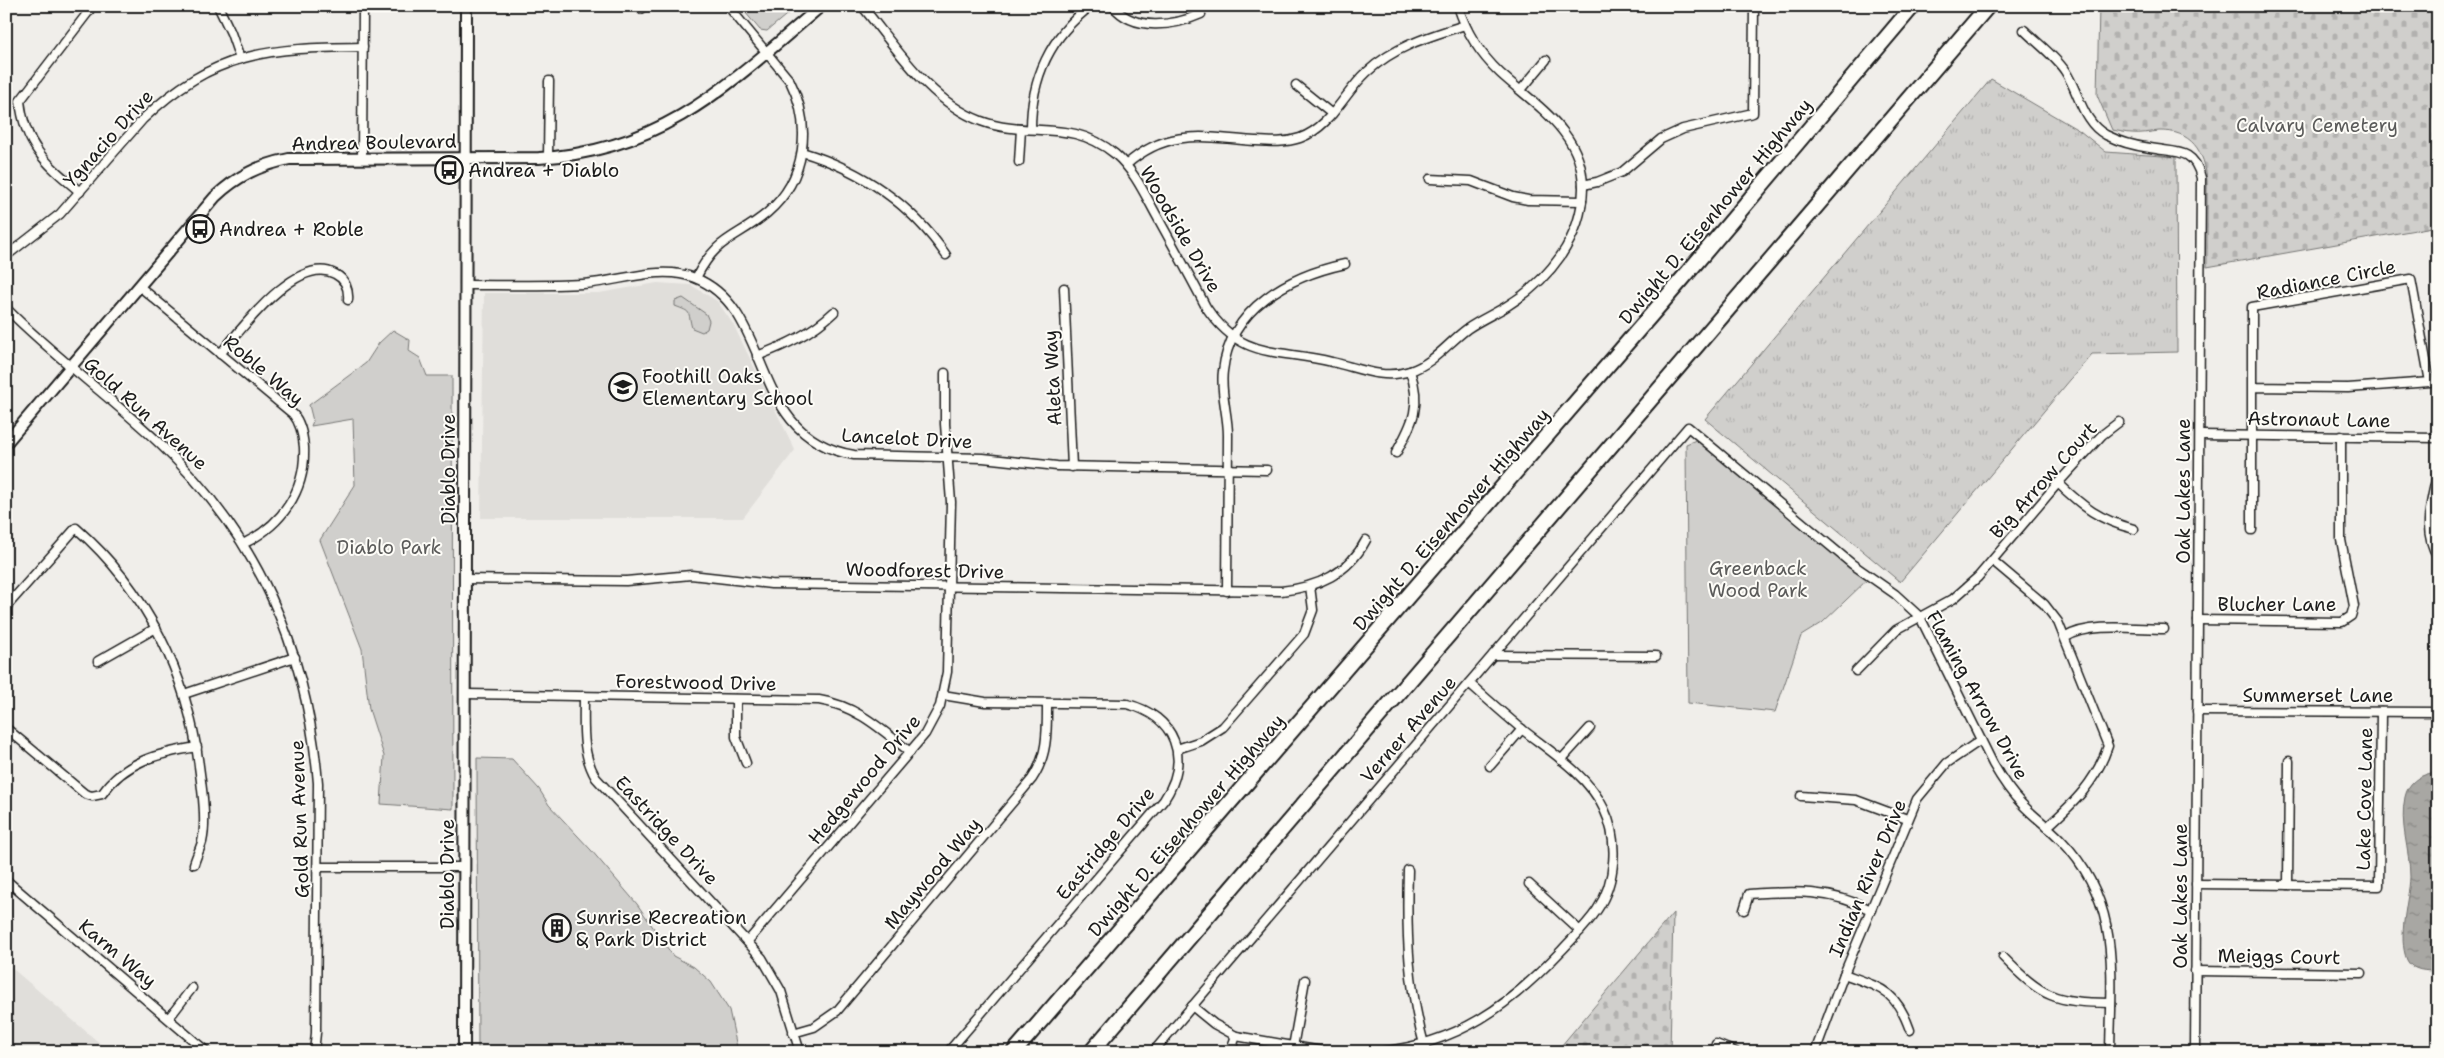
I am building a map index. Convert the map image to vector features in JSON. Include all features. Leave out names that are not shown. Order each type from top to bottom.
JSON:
[{"type":"highway","name":"Dwight D. Eisenhower Highway","points":[[1014,1052],[1679,283],[1913,6]]},
{"type":"highway","points":[[1090,1052],[1988,6]]},
{"type":"street","points":[[80,192],[47,165],[37,152],[25,130],[20,101],[89,11],[86,6]]},
{"type":"street","points":[[218,6],[240,58]]},
{"type":"street","points":[[362,158],[363,6]]},
{"type":"street","name":"Diablo Drive","points":[[464,1052],[466,6]]},
{"type":"street","points":[[696,278],[709,255],[718,246],[757,220],[779,201],[795,176],[802,152],[803,122],[796,94],[781,68],[728,6]]},
{"type":"street","name":"Andrea Boulevard","points":[[6,443],[215,197],[246,173],[264,165],[290,160],[548,157],[609,147],[670,123],[708,100],[821,6]]},
{"type":"street","name":"Woodside Drive","points":[[862,6],[925,82],[945,101],[981,121],[1021,129],[1064,131],[1085,136],[1104,146],[1126,165],[1135,177],[1206,307],[1233,336]]},
{"type":"street","points":[[1032,129],[1035,86],[1045,58],[1061,34],[1091,6]]},
{"type":"street","points":[[1113,6],[1124,17],[1143,23],[1169,23],[1201,14]]},
{"type":"street","points":[[1233,336],[1268,352],[1315,358],[1365,372],[1387,374],[1410,371],[1430,361],[1468,328],[1506,307],[1538,282],[1562,256],[1572,239],[1582,201],[1583,185],[1578,157],[1564,131],[1545,110],[1490,62],[1465,25],[1458,6]]},
{"type":"street","points":[[1583,185],[1610,178],[1622,172],[1662,139],[1692,126],[1752,113],[1754,6]]},
{"type":"street","points":[[1126,165],[1150,147],[1179,137],[1195,136],[1277,142],[1299,138],[1318,128],[1332,114],[1366,72],[1392,53],[1420,40],[1465,25]]},
{"type":"street","name":"Oak Lakes Lane","points":[[2024,30],[2065,70],[2085,112],[2096,127],[2105,134],[2138,146],[2182,152],[2195,162],[2200,171],[2202,183],[2195,1052]]},
{"type":"street","name":"Ygnacio Drive","points":[[6,256],[45,228],[80,192],[157,105],[200,75],[240,58],[285,49],[363,47]]},
{"type":"street","points":[[1521,90],[1546,60]]},
{"type":"street","points":[[548,157],[549,80]]},
{"type":"street","points":[[1296,85],[1332,114]]},
{"type":"street","points":[[1019,162],[1021,129]]},
{"type":"street","points":[[802,152],[844,168],[883,190],[924,226],[946,255]]},
{"type":"street","points":[[1430,179],[1471,181],[1513,197],[1528,200],[1582,201]]},
{"type":"street","points":[[1226,591],[1228,427],[1223,372],[1233,336],[1237,327],[1248,314],[1276,290],[1309,274],[1345,264]]},
{"type":"street","points":[[220,354],[266,300],[303,275],[323,270],[335,274],[344,282],[348,300]]},
{"type":"street","name":"Lancelot Drive","points":[[466,285],[583,284],[664,272],[696,278],[715,289],[726,299],[739,317],[788,418],[810,440],[824,448],[854,455],[983,458],[1029,465],[1072,467],[1267,470]]},
{"type":"street","name":"Radiance Circle","points":[[2252,530],[2252,306],[2411,279],[2430,382],[2348,388],[2253,387]]},
{"type":"street","name":"Roble Way","points":[[139,286],[296,417],[304,444],[304,458],[299,484],[287,509],[269,529],[243,544]]},
{"type":"street","name":"Aleta Way","points":[[1064,288],[1072,467]]},
{"type":"street","name":"Gold Run Avenue","points":[[6,308],[158,442],[189,472],[222,512],[243,544],[274,600],[296,657],[306,698],[315,749],[318,783],[318,867],[316,1033],[314,1052]]},
{"type":"street","points":[[757,356],[799,338],[834,312]]},
{"type":"street","points":[[1396,453],[1411,426],[1416,404],[1416,390],[1410,371]]},
{"type":"street","name":"Hedgewood Drive","points":[[748,941],[930,728],[943,695],[947,672],[950,502],[945,424],[945,373]]},
{"type":"street","name":"Big Arrow Court","points":[[1856,671],[1896,630],[1953,599],[1993,561],[2058,482],[2102,435],[2119,422]]},
{"type":"street","name":"Flaming Arrow Drive","points":[[1688,427],[1852,564],[1895,594],[1920,617],[1981,740],[2004,781],[2020,802],[2061,840],[2081,865],[2096,892],[2104,911],[2111,948],[2110,1052]]},
{"type":"street","name":"Verner Avenue","points":[[1152,1052],[1688,427]]},
{"type":"street","name":"Astronaut Lane","points":[[2200,434],[2438,438]]},
{"type":"street","name":"Blucher Lane","points":[[2198,620],[2342,622],[2351,616],[2354,606],[2341,540],[2341,436]]},
{"type":"street","points":[[2438,471],[2428,528],[2430,540],[2438,557]]},
{"type":"street","points":[[2058,482],[2095,516],[2113,524],[2134,529]]},
{"type":"street","points":[[6,607],[76,528],[122,577],[156,628],[184,694],[197,747],[203,793],[202,841],[194,864]]},
{"type":"street","name":"Woodforest Drive","points":[[465,579],[626,581],[691,574],[771,584],[1281,591],[1310,586],[1344,568],[1358,556],[1366,540]]},
{"type":"street","points":[[1993,561],[2044,604],[2058,622],[2066,637],[2108,746],[2104,759],[2088,787],[2047,827]]},
{"type":"street","points":[[1177,748],[1201,741],[1222,727],[1304,634],[1313,610],[1310,586]]},
{"type":"street","points":[[98,661],[156,628]]},
{"type":"street","points":[[2066,637],[2079,630],[2093,628],[2164,629]]},
{"type":"street","points":[[1492,655],[1656,656]]},
{"type":"street","points":[[184,694],[296,657]]},
{"type":"street","points":[[1378,1052],[1424,1048],[1470,1026],[1503,1006],[1533,981],[1598,909],[1607,890],[1612,870],[1613,842],[1604,808],[1586,785],[1561,760],[1469,683]]},
{"type":"street","name":"Forestwood Drive","points":[[465,694],[819,700],[846,706],[870,720],[910,752]]},
{"type":"street","name":"Eastridge Drive","points":[[943,695],[985,702],[1127,704],[1141,708],[1164,724],[1177,748],[1177,774],[1172,788],[1164,800],[948,1052]]},
{"type":"street","name":"Eastridge Drive","points":[[584,696],[584,748],[587,761],[596,778],[762,958],[781,992],[800,1052]]},
{"type":"street","points":[[736,698],[736,737],[746,763]]},
{"type":"street","name":"Maywood Way","points":[[794,1033],[814,1027],[837,1011],[1032,779],[1043,759],[1046,745],[1047,703]]},
{"type":"street","name":"Summerset Lane","points":[[2197,710],[2438,712]]},
{"type":"street","name":"Lake Cove Lane","points":[[2196,884],[2379,886],[2381,712]]},
{"type":"street","points":[[6,728],[84,794],[92,796],[102,794],[110,782],[132,764],[174,750],[197,747]]},
{"type":"street","points":[[1561,760],[1590,728]]},
{"type":"street","points":[[1490,766],[1522,729]]},
{"type":"street","name":"Indian River Drive","points":[[1814,1052],[1907,819],[1917,799],[1936,774],[1959,753],[1981,740]]},
{"type":"street","points":[[2288,885],[2290,762]]},
{"type":"street","points":[[1801,796],[1856,800],[1907,819]]},
{"type":"street","points":[[318,867],[464,867]]},
{"type":"street","points":[[1408,870],[1407,956],[1411,988],[1424,1048]]},
{"type":"street","name":"Karm Way","points":[[6,880],[169,1018],[206,1052]]},
{"type":"street","points":[[1529,884],[1580,931]]},
{"type":"street","points":[[1744,910],[1750,894],[1815,892],[1846,899],[1870,910]]},
{"type":"street","points":[[2003,957],[2025,980],[2048,996],[2074,1002],[2111,1003]]},
{"type":"street","name":"Meiggs Court","points":[[2195,971],[2362,973]]},
{"type":"street","points":[[1844,974],[1884,990],[1894,999],[1910,1030]]},
{"type":"street","points":[[1293,1047],[1305,980]]},
{"type":"street","points":[[169,1018],[192,988]]},
{"type":"street","points":[[1192,1006],[1214,1024],[1236,1036],[1327,1052]]},
{"type":"street","points":[[1230,1052],[1236,1036]]},
{"type":"street","points":[[1716,1044],[1736,1052]]},
{"type":"shaded area","name":"Foothill Oaks Elementary School","points":[[657,283],[691,285],[717,301],[733,324],[795,450],[743,518],[481,518],[484,293],[599,293]]},
{"type":"shaded area","points":[[6,963],[110,1052],[6,1052]]},
{"type":"green space","points":[[740,6],[797,6],[767,31],[760,30]]},
{"type":"green space","name":"Calvary Cemetery","points":[[2099,6],[2438,6],[2438,226],[2207,267],[2207,181],[2203,160],[2194,144],[2180,134],[2159,131],[2127,133],[2112,130],[2097,95]]},
{"type":"green space","points":[[1991,79],[2080,131],[2106,152],[2176,157],[2177,352],[2092,354],[1900,582],[1705,419]]},
{"type":"green space","points":[[683,298],[706,314],[709,321],[707,329],[702,332],[692,328],[687,311],[675,306],[675,301]]},
{"type":"green space","name":"Diablo Park","points":[[393,330],[410,340],[409,351],[420,358],[427,376],[452,376],[453,809],[381,804],[384,756],[369,709],[362,649],[320,540],[355,485],[353,419],[311,426],[313,421],[309,405],[366,363],[379,343]]},
{"type":"green space","name":"Greenback Wood Park","points":[[1701,438],[1868,579],[1822,623],[1801,636],[1775,712],[1688,703],[1686,444]]},
{"type":"green space","points":[[477,758],[512,759],[539,789],[549,805],[637,904],[673,956],[694,967],[711,982],[729,1010],[738,1052],[478,1052]]},
{"type":"green space","points":[[1673,913],[1670,1052],[1556,1052]]},
{"type":"water","points":[[2431,773],[2438,774],[2438,971],[2420,970],[2409,964],[2404,951],[2403,940],[2410,867],[2403,807],[2408,788],[2414,781]]},
{"type":"place","name":"Andrea + Diablo","points":[[449,170]]},
{"type":"place","name":"Andrea + Roble","points":[[200,229]]},
{"type":"place","name":"Foothill Oaks Elementary School","points":[[623,387]]},
{"type":"place","name":"Sunrise Recreation & Park District","points":[[557,928]]}]
